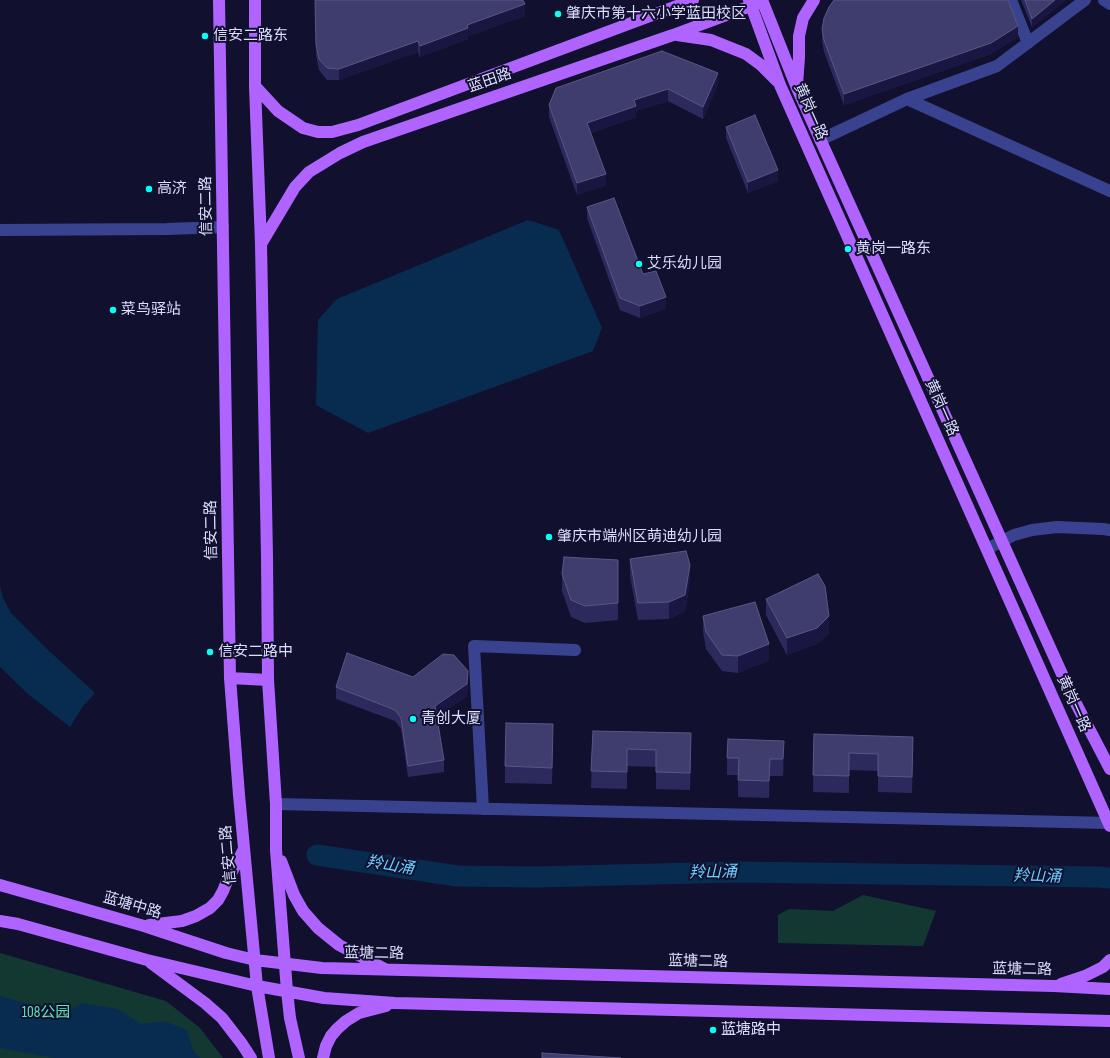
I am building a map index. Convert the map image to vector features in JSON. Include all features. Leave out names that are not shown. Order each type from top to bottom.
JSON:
[{"type":"main road","name":"信安二路","points":[[219,0],[230,678],[257,986],[269,1058]]},
{"type":"main road","points":[[255,0],[267,556],[268,680],[276,804],[276,850],[287,991],[290,1018],[299,1058]]},
{"type":"main road","name":"蓝田路","points":[[256,86],[278,110],[303,128],[318,132],[332,132],[358,125],[692,0]]},
{"type":"main road","name":"蓝田路","points":[[261,244],[295,187],[309,172],[340,153],[363,142],[673,35],[750,3],[764,0]]},
{"type":"main road","name":"黄岗一路","points":[[764,0],[797,88],[820,140],[1071,694],[1110,769]]},
{"type":"main road","points":[[797,88],[799,36],[803,18],[814,0]]},
{"type":"main road","name":"黄岗一路","points":[[750,3],[780,85],[1109,825]]},
{"type":"main road","points":[[673,35],[693,36],[711,40],[746,54],[760,65],[780,85]]},
{"type":"main road","points":[[230,678],[268,680]]},
{"type":"main road","points":[[144,926],[182,921],[196,916],[210,908],[218,900],[244,849]]},
{"type":"main road","points":[[276,850],[294,895],[304,911],[318,928],[339,945],[387,970]]},
{"type":"main road","name":"蓝塘中路","points":[[0,885],[144,926],[226,953],[255,960],[285,964]]},
{"type":"main road","points":[[0,921],[18,924],[147,960],[257,986],[324,998],[395,1003],[1110,1021]]},
{"type":"main road","points":[[147,960],[205,1003],[222,1018],[251,1058]]},
{"type":"main road","points":[[1054,986],[1085,976],[1103,967],[1110,960]]},
{"type":"main road","name":"蓝塘二路","points":[[285,964],[332,969],[1054,986],[1110,989]]},
{"type":"main road","points":[[323,1058],[326,1046],[331,1036],[336,1029],[346,1021],[359,1013],[395,1003]]},
{"type":"street","points":[[1011,0],[1028,43]]},
{"type":"street","points":[[820,140],[907,99],[997,66],[1085,0]]},
{"type":"street","points":[[1104,0],[1110,4]]},
{"type":"street","points":[[907,99],[1110,191]]},
{"type":"street","points":[[0,230],[223,227]]},
{"type":"street","points":[[987,549],[1014,535],[1032,530],[1057,527],[1110,530]]},
{"type":"street","points":[[482,809],[474,646],[575,650]]},
{"type":"street","points":[[276,804],[1109,825]]},
{"type":"green space","points":[[863,895],[936,911],[923,946],[778,943],[778,915],[789,909],[833,911]]},
{"type":"green space","name":"108公园","points":[[0,953],[166,1001],[200,1028],[223,1058],[0,1058]]},
{"type":"water","points":[[528,220],[559,230],[602,328],[593,351],[368,433],[316,405],[318,320],[337,299]]},
{"type":"water","points":[[0,587],[3,598],[11,613],[47,649],[95,693],[83,706],[70,727],[28,694],[0,667]]},
{"type":"water","points":[[0,996],[62,1013],[83,1003],[118,1009],[141,1024],[164,1021],[187,1030],[193,1050],[200,1058],[55,1058],[0,1048]]},
{"type":"building","points":[[315,0],[523,0],[525,4],[467,25],[468,28],[420,46],[418,41],[339,69],[327,68],[319,59],[316,44]]},
{"type":"building","points":[[834,0],[1008,0],[1018,26],[991,43],[844,94],[824,40],[822,29],[824,18]]},
{"type":"building","points":[[1025,0],[1055,0],[1032,19]]},
{"type":"building","points":[[662,51],[718,73],[703,107],[668,89],[634,100],[636,106],[587,123],[606,174],[577,183],[549,105],[556,88]]},
{"type":"building","points":[[755,115],[778,170],[748,182],[726,127]]},
{"type":"building","points":[[614,198],[643,274],[656,271],[666,297],[640,306],[620,298],[587,207]]},
{"type":"building","points":[[686,551],[690,565],[685,595],[669,602],[638,603],[630,559]]},
{"type":"building","points":[[564,557],[618,560],[618,603],[585,606],[571,600],[562,574]]},
{"type":"building","points":[[818,574],[825,586],[829,616],[817,628],[787,638],[766,599]]},
{"type":"building","points":[[755,602],[769,644],[738,656],[722,655],[706,632],[703,616]]},
{"type":"building","name":"青创大厦","points":[[347,653],[413,677],[443,654],[454,655],[468,671],[467,684],[435,706],[444,760],[408,766],[401,718],[395,710],[336,687]]},
{"type":"building","points":[[506,723],[553,724],[552,768],[505,766]]},
{"type":"building","points":[[593,731],[691,733],[690,773],[656,772],[656,750],[627,749],[627,772],[591,771]]},
{"type":"building","points":[[814,734],[913,737],[912,777],[878,776],[878,754],[849,753],[849,776],[813,775]]},
{"type":"building","points":[[728,739],[784,741],[783,759],[770,759],[769,781],[738,780],[739,758],[727,758]]},
{"type":"building","points":[[542,1053],[621,1058],[542,1058]]},
{"type":"waterway","name":"羚山涌","points":[[317,855],[457,876],[536,877],[736,872],[1110,878]]},
{"type":"place","name":"肇庆市第十六小学蓝田校区","points":[[558,14]]},
{"type":"place","name":"信安二路东","points":[[205,36]]},
{"type":"place","name":"高济","points":[[149,189]]},
{"type":"place","name":"黄岗一路东","points":[[848,249]]},
{"type":"place","name":"艾乐幼儿园","points":[[639,264]]},
{"type":"place","name":"菜鸟驿站","points":[[113,310]]},
{"type":"place","name":"肇庆市端州区萌迪幼儿园","points":[[549,537]]},
{"type":"place","name":"信安二路中","points":[[210,652]]},
{"type":"place","name":"青创大厦","points":[[413,719]]},
{"type":"place","name":"蓝塘路中","points":[[713,1030]]}]
